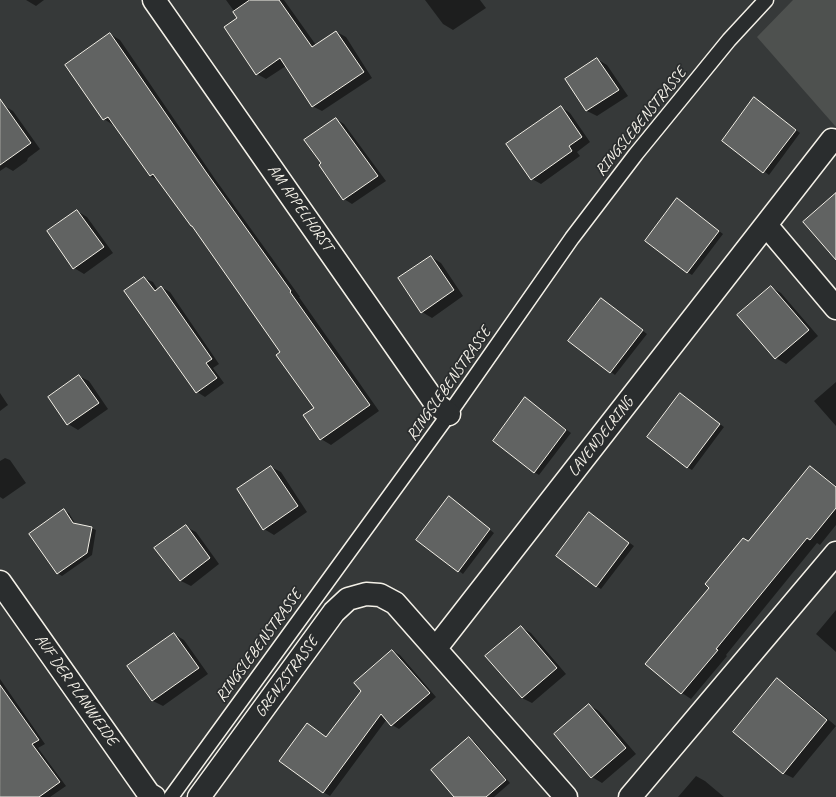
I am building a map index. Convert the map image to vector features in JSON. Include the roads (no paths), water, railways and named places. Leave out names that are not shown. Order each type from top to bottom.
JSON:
[{"type":"street","name":"AM APPELHORST","points":[[154,0],[436,404],[449,414]]},
{"type":"street","name":"LAVENDELRING","points":[[436,648],[832,140]]},
{"type":"street","points":[[766,225],[836,308]]},
{"type":"street","points":[[630,797],[836,553]]},
{"type":"street","name":"AUF DER PLANWEIDE","points":[[0,582],[149,794],[154,797]]},
{"type":"street","name":"GRENZSTRASSE","points":[[198,797],[334,612],[348,599],[366,594],[380,595],[395,603],[436,648]]},
{"type":"street","points":[[436,648],[566,797]]},
{"type":"lane","name":"RINGSLEBENSTRASSE","points":[[171,797],[449,414],[572,238],[636,154],[729,40],[766,0]]}]
